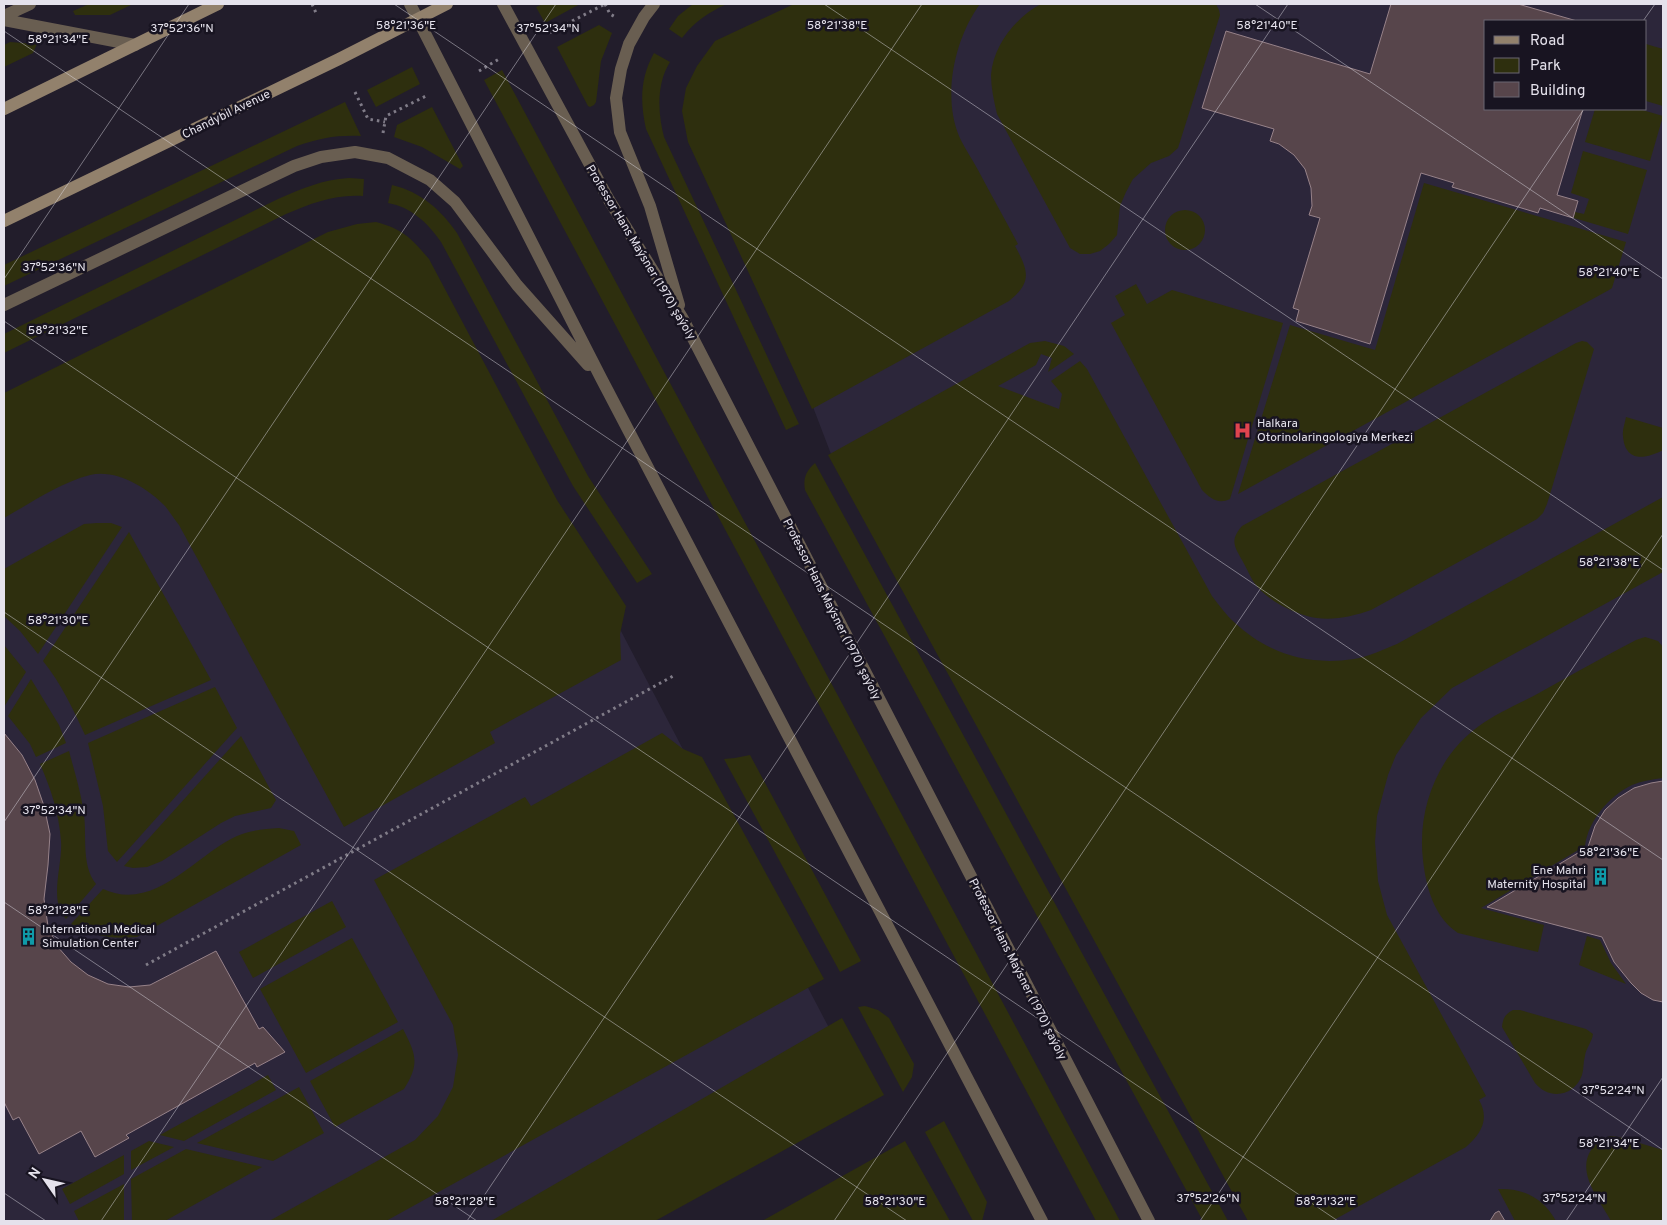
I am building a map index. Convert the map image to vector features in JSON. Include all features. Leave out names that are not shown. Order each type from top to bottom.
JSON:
[{"type":"main road","points":[[4,109],[218,4]]},
{"type":"main road","name":"Chandybil Avenue","points":[[4,221],[339,59],[447,4]]},
{"type":"street","points":[[4,16],[30,4]]},
{"type":"street","points":[[410,4],[600,378],[1042,1221]]},
{"type":"street","name":"Professor Hans Maýsner (1970) şaýoly","points":[[503,4],[608,200],[683,319],[1149,1221]]},
{"type":"street","points":[[654,4],[644,17],[629,44],[621,69],[616,98],[620,132],[650,206],[683,319]]},
{"type":"street","points":[[4,20],[134,45]]},
{"type":"street","points":[[4,306],[294,166],[321,157],[355,152],[388,158],[408,167],[430,180],[455,202],[517,285],[600,378]]},
{"type":"path","points":[[312,4],[316,13]]},
{"type":"path","points":[[549,33],[605,4],[610,14],[622,20]]},
{"type":"path","points":[[479,71],[499,59]]},
{"type":"path","points":[[355,92],[368,119],[385,122]]},
{"type":"path","points":[[382,139],[386,116],[426,96]]},
{"type":"path","points":[[146,966],[675,675]]},
{"type":"shaded area","name":"Halkara Otorinolaringologiya Merkezi","points":[[798,4],[1663,4],[1663,531],[1059,866],[831,454],[813,407]]},
{"type":"shaded area","points":[[427,261],[849,1066],[564,1221],[4,1221],[4,396]]},
{"type":"shaded area","points":[[1663,534],[1663,1221],[1254,1221],[1060,869]]},
{"type":"green space","points":[[89,4],[133,4],[110,15],[75,15],[73,11]]},
{"type":"green space","points":[[543,4],[580,4],[545,23],[536,7]]},
{"type":"green space","points":[[693,4],[727,4],[702,18],[682,38],[669,29],[678,16]]},
{"type":"green space","points":[[794,4],[980,4],[964,33],[954,67],[952,103],[954,120],[961,140],[1018,244],[1015,246],[1023,262],[1026,275],[1022,288],[1009,301],[812,409],[688,142],[682,111],[686,88],[697,66],[715,41]]},
{"type":"green space","points":[[1041,4],[1216,4],[1220,15],[1178,148],[1169,156],[1151,163],[1133,179],[1120,206],[1117,235],[1100,251],[1090,254],[1080,254],[1070,248],[997,114],[994,99],[991,75],[1001,43],[1023,16]]},
{"type":"green space","points":[[599,25],[612,33],[601,61],[596,102],[590,107],[557,47]]},
{"type":"green space","points":[[10,42],[37,44],[33,53],[4,67],[4,45]]},
{"type":"green space","points":[[1647,44],[1663,49],[1663,106],[1647,101]]},
{"type":"green space","points":[[654,53],[670,62],[662,80],[659,99],[660,119],[664,137],[799,424],[786,430],[646,129],[642,90],[649,62]]},
{"type":"green space","points":[[412,67],[420,84],[376,107],[367,90]]},
{"type":"green space","points":[[502,70],[1120,1221],[1096,1221],[484,80]]},
{"type":"green space","points":[[345,102],[361,136],[329,138],[297,146],[4,286],[4,265]]},
{"type":"green space","points":[[432,107],[463,166],[460,169],[422,147],[394,137],[397,125]]},
{"type":"green space","points":[[1595,110],[1642,110],[1663,116],[1650,161],[1585,142]]},
{"type":"green space","points":[[1583,151],[1647,170],[1628,234],[1574,218],[1575,212],[1584,214],[1589,199],[1571,193]]},
{"type":"green space","points":[[349,178],[364,179],[363,196],[333,198],[286,214],[4,353],[4,334],[278,199],[321,183]]},
{"type":"green space","points":[[1424,183],[1626,242],[1612,288],[1238,494],[1290,325],[1375,350]]},
{"type":"green space","points":[[392,185],[421,197],[444,216],[457,233],[588,476],[652,574],[637,583],[573,486],[441,242],[418,217],[404,208],[388,203]]},
{"type":"green space","points":[[1189,210],[1196,213],[1202,219],[1205,230],[1204,238],[1196,247],[1189,250],[1181,250],[1174,247],[1166,238],[1165,226],[1168,219],[1177,211]]},
{"type":"green space","points":[[376,222],[393,228],[406,236],[429,259],[557,500],[626,606],[620,634],[621,660],[490,732],[495,743],[344,827],[179,525],[158,499],[131,481],[121,477],[100,474],[90,475],[56,488],[4,518],[4,393],[328,232],[357,224]]},
{"type":"green space","points":[[1136,284],[1147,304],[1172,290],[1283,323],[1230,499],[1226,501],[1218,501],[1211,498],[1202,490],[1111,323],[1125,315],[1115,296]]},
{"type":"green space","points":[[1045,341],[1064,346],[1074,354],[1048,372],[1052,358],[1041,354],[1036,365],[998,386],[1059,409],[1062,394],[1051,381],[1080,361],[1087,369],[1212,596],[1228,616],[1247,633],[1275,650],[1305,659],[1337,661],[1354,659],[1397,644],[1663,497],[1663,572],[1452,688],[1421,718],[1396,755],[1388,775],[1377,816],[1375,842],[1378,881],[1387,915],[1486,1096],[1479,1100],[1484,1120],[1476,1137],[1466,1147],[1332,1221],[1248,1221],[828,455],[1030,343]]},
{"type":"green space","points":[[1582,341],[1587,342],[1594,349],[1547,504],[1543,513],[1537,519],[1371,610],[1347,617],[1323,619],[1299,613],[1284,607],[1270,598],[1253,581],[1237,551],[1235,543],[1236,535],[1242,526]]},
{"type":"green space","points":[[1626,417],[1663,428],[1663,450],[1643,457],[1632,455],[1625,445],[1623,434]]},
{"type":"green space","points":[[815,463],[1228,1221],[1203,1221],[805,490],[804,482],[806,475]]},
{"type":"green space","points":[[111,523],[122,527],[38,654],[20,631],[4,616],[4,569],[84,524]]},
{"type":"green space","points":[[129,532],[211,680],[85,735],[61,687],[43,661]]},
{"type":"green space","points":[[1645,637],[1658,641],[1663,647],[1663,778],[1632,785],[1615,796],[1601,810],[1590,827],[1585,846],[1481,908],[1544,925],[1538,952],[1458,933],[1443,919],[1437,910],[1426,881],[1423,860],[1423,822],[1433,786],[1441,768],[1464,738],[1486,721],[1624,646]]},
{"type":"green space","points":[[4,645],[26,672],[4,707]]},
{"type":"green space","points":[[31,679],[59,725],[66,743],[36,757],[30,744],[8,716]]},
{"type":"green space","points":[[215,687],[237,728],[117,862],[108,851],[103,806],[88,743]]},
{"type":"green space","points":[[662,733],[683,749],[702,757],[824,979],[386,1221],[272,1221],[415,1140],[438,1116],[453,1087],[458,1055],[453,1025],[374,880],[525,797],[531,806]]},
{"type":"green space","points":[[241,736],[276,800],[271,808],[235,816],[162,861],[147,867],[133,868],[124,866]]},
{"type":"green space","points":[[69,751],[83,808],[88,867],[96,884],[66,919],[58,902],[57,892],[61,850],[58,821],[51,792],[40,764]]},
{"type":"green space","points":[[750,755],[861,961],[840,972],[724,759]]},
{"type":"green space","points":[[279,828],[294,831],[301,845],[137,937],[119,938],[103,936],[88,932],[71,924],[103,889],[122,894],[140,894],[174,879],[221,845],[237,836],[252,831]]},
{"type":"green space","points":[[332,901],[346,927],[253,978],[239,952]]},
{"type":"green space","points":[[1587,936],[1600,940],[1611,963],[1626,984],[1579,965]]},
{"type":"green space","points":[[352,938],[398,1022],[306,1073],[260,989]]},
{"type":"green space","points":[[865,1006],[878,1010],[889,1018],[914,1064],[912,1077],[903,1092],[858,1007]]},
{"type":"green space","points":[[1513,1010],[1520,1010],[1586,1029],[1593,1034],[1586,1053],[1582,1075],[1573,1088],[1561,1094],[1554,1094],[1547,1092],[1535,1083],[1502,1027],[1505,1017]]},
{"type":"green space","points":[[842,1018],[884,1095],[655,1221],[491,1221]]},
{"type":"green space","points":[[403,1029],[411,1045],[414,1059],[412,1073],[404,1089],[335,1127],[310,1081]]},
{"type":"green space","points":[[268,1075],[276,1090],[184,1141],[160,1135]]},
{"type":"green space","points":[[299,1087],[324,1133],[273,1161],[197,1143]]},
{"type":"green space","points":[[944,1121],[987,1202],[982,1221],[973,1221],[925,1132]]},
{"type":"green space","points":[[1610,1136],[1663,1150],[1663,1221],[1611,1221],[1591,1186],[1586,1168],[1591,1150],[1604,1138]]},
{"type":"green space","points":[[149,1141],[174,1147],[131,1170],[131,1151]]},
{"type":"green space","points":[[905,1141],[950,1221],[762,1221]]},
{"type":"green space","points":[[186,1149],[262,1167],[165,1221],[132,1221],[131,1179]]},
{"type":"green space","points":[[124,1155],[124,1174],[70,1204],[62,1189]]},
{"type":"green space","points":[[124,1184],[124,1221],[79,1221],[74,1211]]},
{"type":"green space","points":[[1498,1189],[1516,1190],[1532,1196],[1545,1206],[1556,1221],[1515,1221]]},
{"type":"building","points":[[1391,4],[1518,4],[1574,20],[1484,20],[1484,110],[1583,110],[1557,195],[1578,201],[1573,218],[1540,208],[1538,213],[1452,187],[1454,183],[1421,173],[1370,344],[1296,321],[1299,310],[1293,308],[1320,218],[1309,215],[1312,206],[1311,188],[1305,169],[1294,155],[1279,144],[1270,141],[1274,129],[1202,108],[1226,31],[1370,74]]},
{"type":"building","name":"International Medical Simulation Center","points":[[4,733],[22,755],[35,780],[44,806],[50,834],[44,899],[48,926],[57,946],[71,962],[88,975],[108,984],[129,987],[150,985],[216,951],[259,1029],[263,1027],[285,1052],[257,1067],[255,1063],[126,1135],[129,1138],[95,1157],[81,1131],[39,1154],[19,1117],[13,1120],[4,1102]]},
{"type":"building","name":"Ene Mahri Maternity Hospital","points":[[1663,781],[1663,1002],[1653,1000],[1641,993],[1631,983],[1614,962],[1602,937],[1487,907],[1588,847],[1595,826],[1605,810],[1618,798],[1634,788]]},
{"type":"building","points":[[1499,1211],[1505,1221],[1490,1221],[1495,1213]]},
{"type":"place","name":"Halkara Otorinolaringologiya Merkezi","points":[[1243,430]]},
{"type":"place","name":"Ene Mahri Maternity Hospital","points":[[1600,877]]},
{"type":"place","name":"International Medical Simulation Center","points":[[28,936]]}]
